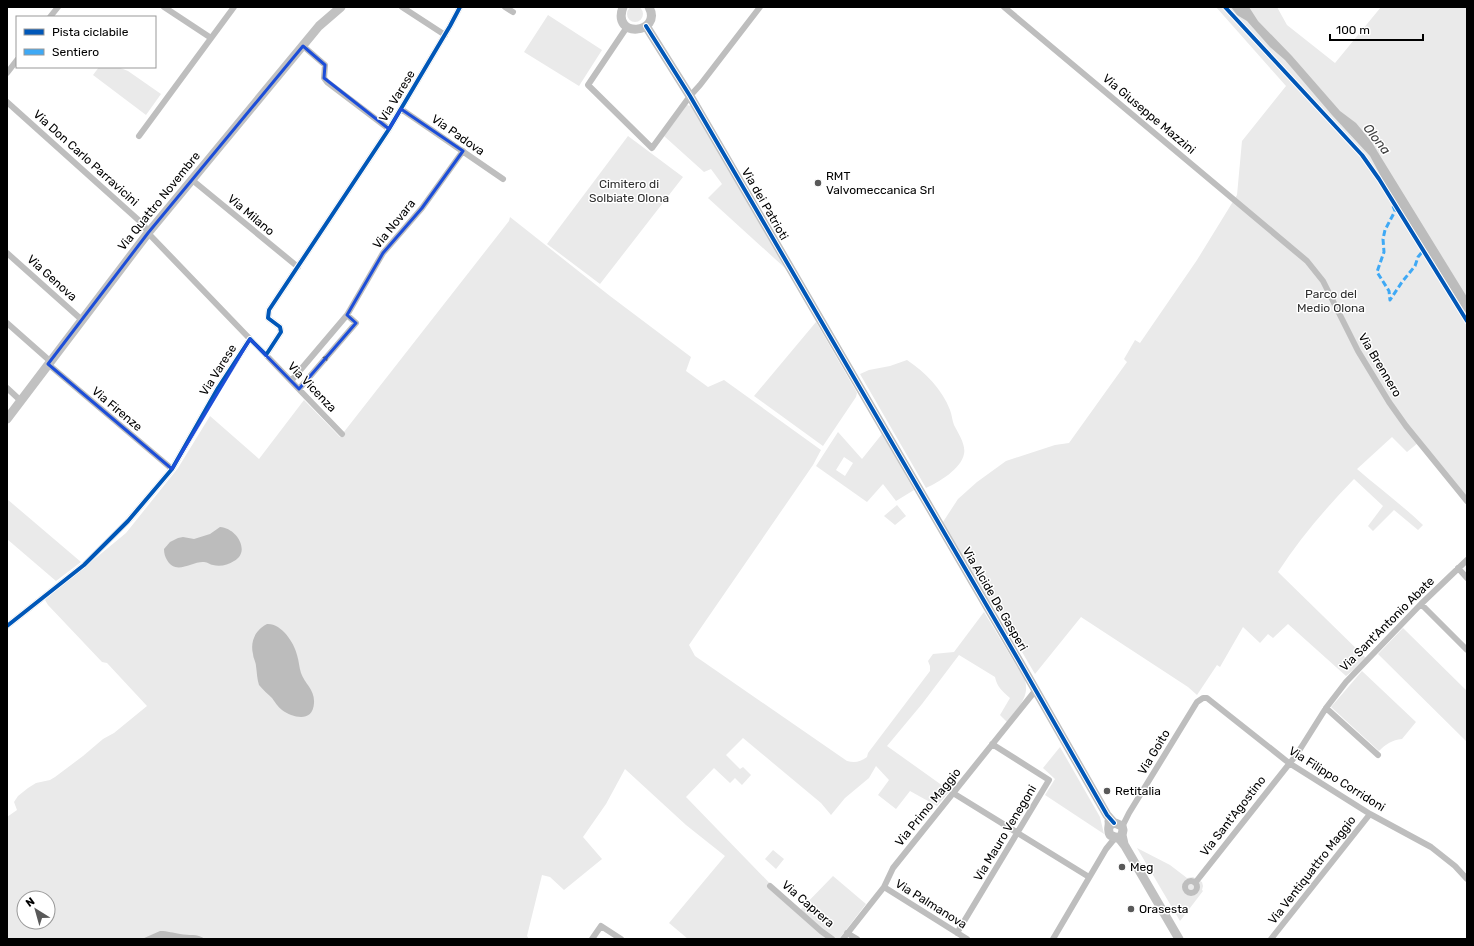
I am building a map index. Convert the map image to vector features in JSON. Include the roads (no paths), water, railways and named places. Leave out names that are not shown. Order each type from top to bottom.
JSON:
[{"type":"street","points":[[51,16],[58,7]]},
{"type":"street","points":[[164,7],[211,38]]},
{"type":"street","points":[[139,136],[234,7]]},
{"type":"street","name":"Via Quattro Novembre","points":[[7,419],[148,233],[191,179],[319,26],[341,7]]},
{"type":"street","points":[[402,7],[444,35]]},
{"type":"street","name":"Via Varese","points":[[7,626],[84,565],[128,521],[172,470],[218,388],[250,339],[266,355],[280,332],[280,327],[268,318],[268,313],[389,129],[460,7]]},
{"type":"street","points":[[505,7],[513,12]]},
{"type":"street","points":[[623,7],[621,17],[623,23],[627,27],[637,30],[646,26],[650,22],[652,15],[649,7]]},
{"type":"street","points":[[627,27],[588,85],[652,148],[690,96],[760,7]]},
{"type":"street","name":"Via Giuseppe Mazzini","points":[[1004,7],[1280,239]]},
{"type":"street","name":"Via dei Patrioti","points":[[646,26],[690,96],[863,394]]},
{"type":"street","points":[[303,46],[325,65],[324,75],[327,82],[389,129]]},
{"type":"street","points":[[7,73],[16,61]]},
{"type":"street","name":"Via Don Carlo Parravicini","points":[[7,102],[144,225],[148,233],[250,339]]},
{"type":"street","name":"Via Padova","points":[[401,109],[503,179]]},
{"type":"street","name":"Via Novara","points":[[291,381],[347,315],[384,253],[422,208],[463,151]]},
{"type":"street","name":"Via Milano","points":[[191,179],[298,267]]},
{"type":"street","name":"Via Brennero","points":[[1280,239],[1307,261],[1318,274],[1358,352],[1389,402],[1406,426],[1467,501]]},
{"type":"street","name":"Via Genova","points":[[7,253],[82,320]]},
{"type":"street","points":[[299,389],[356,323],[347,315]]},
{"type":"street","name":"Via Firenze","points":[[7,322],[49,363],[172,470]]},
{"type":"street","name":"Via Vicenza","points":[[266,355],[342,434]]},
{"type":"street","points":[[7,388],[21,401]]},
{"type":"street","name":"Via Alcide De Gasperi","points":[[863,394],[1019,661],[1178,939]]},
{"type":"street","name":"Via Sant'Antonio Abate","points":[[1289,764],[1326,708],[1346,682],[1421,604],[1467,560]]},
{"type":"street","points":[[1458,568],[1467,578]]},
{"type":"street","points":[[1421,604],[1467,650]]},
{"type":"street","name":"Via Primo Maggio","points":[[843,939],[884,887],[893,868],[1035,691]]},
{"type":"street","name":"Via Filippo Corridoni","points":[[1197,702],[1203,698],[1210,699],[1289,764],[1370,814],[1432,847],[1458,868],[1467,879]]},
{"type":"street","name":"Via Goito","points":[[1053,939],[1116,830],[1129,813],[1197,702]]},
{"type":"street","points":[[1326,708],[1378,755]]},
{"type":"street","name":"Via Mauro Venegoni","points":[[958,933],[1049,780],[992,744]]},
{"type":"street","name":"Via Sant'Agostino","points":[[1195,883],[1289,764]]},
{"type":"street","points":[[953,793],[1089,878]]},
{"type":"street","name":"Via Ventiquattro Maggio","points":[[1271,939],[1370,814]]},
{"type":"street","name":"Via Caprera","points":[[770,886],[821,932],[832,939]]},
{"type":"street","name":"Via Palmanova","points":[[884,887],[967,939]]},
{"type":"street","points":[[592,939],[601,926],[621,939]]},
{"type":"street","points":[[847,933],[857,939]]},
{"type":"place","name":"RMT Valvomeccanica Srl","points":[[818,183]]},
{"type":"place","name":"Retitalia","points":[[1107,791]]},
{"type":"place","name":"Meg","points":[[1122,867]]},
{"type":"place","name":"Orasesta","points":[[1131,909]]},
{"type":"water label","name":"Olona","points":[[1377,139]]},
{"type":"park label","name":"Cimitero di Solbiate Olona","points":[[629,191]]},
{"type":"park label","name":"Parco del Medio Olona","points":[[1331,301]]}]
